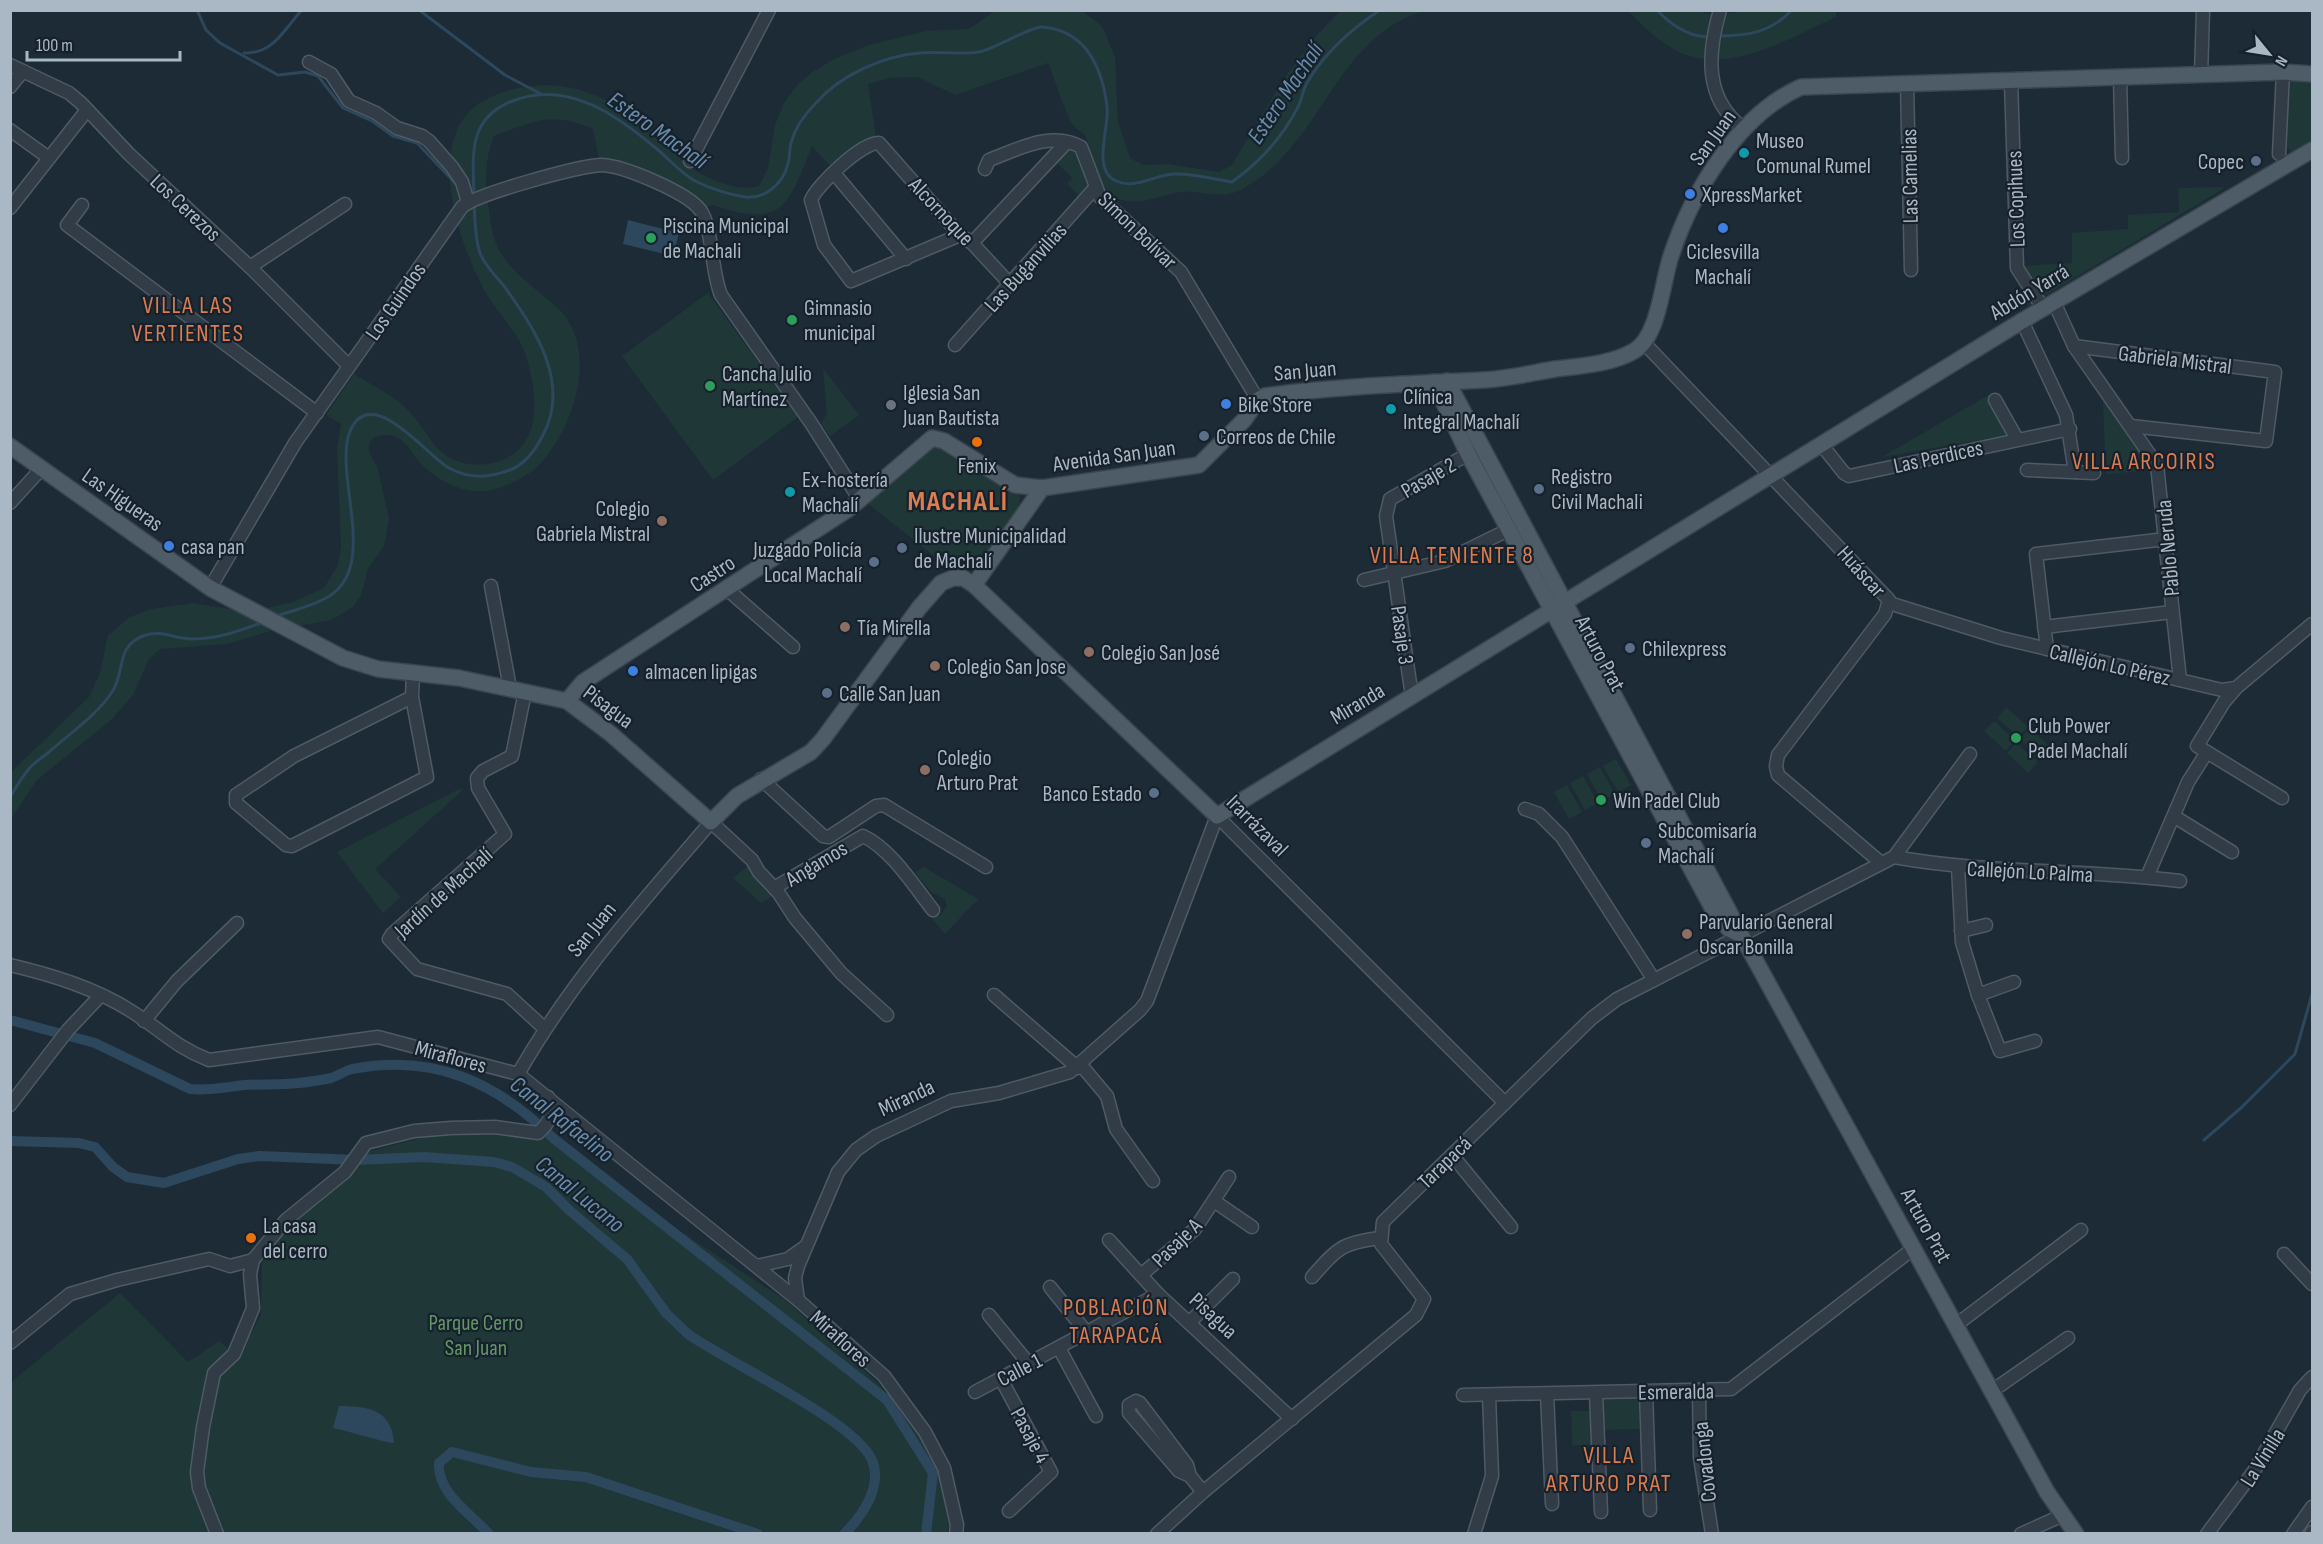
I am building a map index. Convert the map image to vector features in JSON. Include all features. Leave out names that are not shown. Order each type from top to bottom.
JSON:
[{"type":"main road","name":"San Juan","points":[[1258,400],[1272,395],[1485,380],[1598,363],[1634,352],[1644,344],[1653,326],[1671,254],[1696,200],[1743,128],[1770,103],[1801,87],[2283,72],[2313,74]]},
{"type":"main road","name":"Abdón Yarrá","points":[[1771,475],[2048,305],[2313,150]]},
{"type":"main road","name":"Arturo Prat","points":[[1440,382],[1468,454],[1558,608]]},
{"type":"main road","name":"Arturo Prat","points":[[1440,382],[1558,608],[1742,936],[2047,1492],[2076,1533]]},
{"type":"main road","name":"Avenida San Juan","points":[[974,585],[1042,488],[1199,465],[1244,420],[1258,400]]},
{"type":"main road","name":"Castro","points":[[567,701],[583,682],[728,590],[860,500],[928,440],[938,438],[1015,485],[1042,488]]},
{"type":"main road","name":"Las Higueras","points":[[10,446],[210,588]]},
{"type":"main road","name":"Miranda","points":[[1216,816],[1558,608],[1771,475]]},
{"type":"main road","points":[[711,822],[737,796],[761,779],[811,752],[823,740],[919,608],[941,583],[953,578],[963,578],[974,585]]},
{"type":"main road","name":"Irarrázaval","points":[[974,585],[1216,816]]},
{"type":"main road","name":"Pisagua","points":[[210,588],[362,666],[510,688],[567,701],[611,734],[711,822]]},
{"type":"street","points":[[690,161],[769,10]]},
{"type":"street","points":[[1720,10],[1710,53],[1712,80],[1732,120],[1743,128]]},
{"type":"street","points":[[2201,75],[2203,10]]},
{"type":"street","points":[[309,62],[331,74],[349,101],[376,113],[397,128],[422,136],[429,141],[452,166],[473,200],[603,165],[622,170],[675,192],[696,205],[703,213],[713,274],[721,296],[811,423],[860,500]]},
{"type":"street","name":"Los Cerezos","points":[[10,65],[69,93],[349,366]]},
{"type":"street","points":[[10,87],[23,71]]},
{"type":"street","points":[[2279,154],[2283,72]]},
{"type":"street","points":[[2121,78],[2122,158]]},
{"type":"street","name":"Los Copihues","points":[[2012,81],[2017,268],[2048,305]]},
{"type":"street","name":"Las Camelias","points":[[1907,83],[1911,270]]},
{"type":"street","points":[[10,208],[87,110]]},
{"type":"street","points":[[10,130],[49,158]]},
{"type":"street","points":[[985,169],[989,160],[1033,143],[1066,142]]},
{"type":"street","points":[[972,243],[1066,142]]},
{"type":"street","name":"Simon Bolívar","points":[[1066,142],[1081,147],[1095,188],[1105,202],[1181,272],[1258,400]]},
{"type":"street","name":"Alcornoque","points":[[834,173],[873,143],[885,147],[960,235],[972,243],[1010,284]]},
{"type":"street","points":[[906,259],[834,173],[812,196],[810,205],[820,237],[847,278],[855,281],[906,259],[960,235]]},
{"type":"street","name":"Las Buganvilias","points":[[955,345],[1095,188]]},
{"type":"street","name":"Los Guindos","points":[[210,588],[271,481],[316,412],[457,214],[473,200]]},
{"type":"street","points":[[250,267],[345,204]]},
{"type":"street","points":[[82,205],[67,225],[316,412]]},
{"type":"street","name":"Pablo Neruda","points":[[2048,305],[2157,465],[2180,680]]},
{"type":"street","points":[[2022,321],[2064,411],[2070,429],[2075,472]]},
{"type":"street","name":"Huáscar","points":[[1644,344],[1884,592],[1889,603],[1885,614],[1778,755],[1776,766],[1778,775],[1880,862]]},
{"type":"street","name":"Gabriela Mistral","points":[[2074,346],[2275,372],[2266,441],[2131,426]]},
{"type":"street","points":[[1995,400],[2017,439]]},
{"type":"street","name":"Las Perdices","points":[[1821,444],[1849,476],[2070,429]]},
{"type":"street","name":"Pasaje 2","points":[[1395,572],[1386,516],[1390,499],[1468,454]]},
{"type":"street","points":[[10,503],[42,468]]},
{"type":"street","points":[[2028,470],[2094,473]]},
{"type":"street","points":[[1364,580],[1446,561],[1510,529]]},
{"type":"street","points":[[2047,649],[2036,554],[2166,538]]},
{"type":"street","name":"Pasaje 3","points":[[1395,572],[1412,697]]},
{"type":"street","points":[[491,586],[510,688]]},
{"type":"street","points":[[728,590],[793,647]]},
{"type":"street","name":"Callejón Lo Pérez","points":[[1889,603],[2047,649],[2222,690],[2236,688]]},
{"type":"street","points":[[2044,627],[2172,612]]},
{"type":"street","points":[[2283,798],[2197,746],[2224,702],[2236,688],[2313,624]]},
{"type":"street","points":[[412,698],[294,756],[236,795],[236,803],[286,845],[292,846],[427,777],[412,698],[413,673]]},
{"type":"street","name":"Jardín de Machalí","points":[[525,692],[512,756],[483,771],[477,778],[478,788],[505,834],[389,939],[417,969],[507,994],[544,1028]]},
{"type":"street","points":[[2147,877],[2175,817],[2188,782],[2207,752]]},
{"type":"street","points":[[1894,857],[1970,754]]},
{"type":"street","points":[[761,779],[823,836],[829,837],[876,807],[884,805],[986,867]]},
{"type":"street","points":[[1525,809],[1539,814],[1562,837],[1654,980]]},
{"type":"street","name":"Miranda","points":[[798,1300],[795,1278],[838,1172],[847,1158],[867,1142],[951,1101],[999,1093],[1058,1077],[1079,1066],[1133,1018],[1147,1001],[1216,816]]},
{"type":"street","name":"Irarrázaval","points":[[1216,816],[1505,1103]]},
{"type":"street","points":[[2175,817],[2232,852]]},
{"type":"street","name":"San Juan","points":[[518,1074],[544,1028],[596,956],[711,822]]},
{"type":"street","name":"Pisagua","points":[[711,822],[749,856],[759,872],[841,973],[887,1015]]},
{"type":"street","name":"Angamos","points":[[774,888],[863,837],[873,841],[888,856],[933,910]]},
{"type":"street","name":"Callejón Lo Palma","points":[[1880,862],[1894,857],[1958,867],[2147,877],[2180,881]]},
{"type":"street","name":"Tarapacá","points":[[1380,1238],[1383,1222],[1390,1213],[1602,1009],[1880,862]]},
{"type":"street","points":[[1958,867],[1962,942],[1978,995],[2000,1051],[2035,1041]]},
{"type":"street","points":[[144,1021],[177,981],[237,923]]},
{"type":"street","points":[[1961,931],[1986,925]]},
{"type":"street","name":"Miraflores","points":[[10,965],[50,974],[101,995],[144,1021],[184,1050],[209,1060],[297,1046],[378,1037],[518,1074],[757,1266],[884,1376],[925,1432],[944,1468],[957,1525],[956,1533]]},
{"type":"street","points":[[1978,995],[2014,982]]},
{"type":"street","points":[[10,1105],[69,1030],[101,995]]},
{"type":"street","points":[[994,995],[1079,1066],[1107,1096],[1116,1129],[1152,1181]]},
{"type":"street","points":[[217,1533],[198,1488],[197,1472],[202,1427],[214,1373],[234,1354],[253,1308],[250,1274],[253,1260],[286,1220],[351,1165],[357,1151],[366,1143],[414,1131],[495,1127],[542,1130],[551,1111],[548,1098]]},
{"type":"street","points":[[1452,1155],[1510,1227]]},
{"type":"street","name":"Pasaje A","points":[[1141,1275],[1195,1229],[1229,1177]]},
{"type":"street","points":[[1214,1201],[1252,1227]]},
{"type":"street","points":[[1956,1325],[2081,1230]]},
{"type":"street","points":[[1157,1533],[1203,1491],[1416,1315],[1422,1307],[1422,1294],[1381,1244],[1380,1238],[1347,1244],[1338,1249],[1312,1277]]},
{"type":"street","name":"Pisagua","points":[[1109,1240],[1158,1294],[1292,1419]]},
{"type":"street","points":[[757,1266],[788,1259],[810,1242]]},
{"type":"street","name":"Esmeralda","points":[[1463,1395],[1731,1389],[1914,1248]]},
{"type":"street","points":[[2284,1254],[2313,1284]]},
{"type":"street","points":[[10,1343],[70,1294],[117,1280],[209,1259],[230,1266],[253,1260]]},
{"type":"street","points":[[1189,1323],[1233,1279]]},
{"type":"street","points":[[1050,1287],[1087,1333]]},
{"type":"street","name":"Calle 1","points":[[975,1392],[1158,1294]]},
{"type":"street","points":[[988,1315],[1029,1364]]},
{"type":"street","points":[[1992,1391],[2068,1338]]},
{"type":"street","points":[[1059,1348],[1096,1416]]},
{"type":"street","name":"La Vinilla","points":[[2206,1533],[2254,1471],[2300,1390],[2313,1377]]},
{"type":"street","name":"Pasaje 4","points":[[1001,1379],[1051,1472],[1009,1511]]},
{"type":"street","name":"Covadonga","points":[[1698,1391],[1700,1457],[1712,1533]]},
{"type":"street","points":[[1646,1392],[1650,1510]]},
{"type":"street","points":[[1596,1393],[1601,1512]]},
{"type":"street","points":[[1547,1394],[1552,1504]]},
{"type":"street","points":[[1474,1533],[1492,1476],[1489,1395]]},
{"type":"street","points":[[1190,1476],[1187,1465],[1140,1403],[1133,1401],[1129,1405],[1129,1413],[1179,1471],[1190,1476],[1203,1491]]},
{"type":"street","points":[[2293,1533],[2313,1507]]},
{"type":"street","points":[[2021,1533],[2063,1515]]},
{"type":"green space","points":[[1341,10],[1424,11],[1393,25],[1368,45],[1289,150],[1266,173],[1231,194],[1186,191],[1133,202],[1116,198],[1103,185],[1087,139],[1071,121],[1048,63],[955,95],[918,77],[889,78],[868,84],[876,137],[864,140],[832,168],[812,146],[789,197],[780,207],[770,213],[737,212],[713,205],[706,207],[686,190],[672,183],[625,165],[599,159],[593,129],[565,120],[532,122],[494,136],[487,161],[486,186],[490,220],[497,245],[508,263],[565,316],[577,343],[580,361],[575,399],[569,418],[550,452],[534,470],[521,478],[493,490],[476,491],[465,490],[446,483],[429,471],[399,439],[388,435],[374,437],[369,443],[369,452],[378,470],[389,518],[384,546],[368,569],[361,595],[353,607],[331,620],[271,631],[227,644],[160,649],[149,659],[133,695],[112,719],[36,781],[11,819],[11,772],[89,697],[100,673],[108,635],[130,617],[151,609],[193,603],[248,612],[293,602],[324,588],[338,565],[341,546],[337,448],[341,424],[326,415],[354,374],[404,406],[439,450],[452,459],[467,464],[487,464],[509,457],[521,448],[533,422],[533,390],[527,359],[515,334],[489,298],[478,278],[459,227],[452,199],[450,172],[452,146],[461,123],[483,101],[504,92],[532,86],[550,85],[584,91],[631,114],[662,138],[687,165],[706,177],[728,185],[750,188],[759,186],[768,168],[775,125],[784,103],[797,85],[834,59],[869,45],[926,31],[969,29],[995,11],[1082,11],[1102,26],[1115,57],[1118,122],[1130,158],[1143,165],[1168,164],[1219,172],[1232,165],[1283,80],[1317,35]]},
{"type":"green space","points":[[1758,10],[1836,10],[1836,17],[1754,53],[1733,58],[1711,59],[1690,56],[1670,47],[1653,35],[1628,11],[1697,11],[1714,15]]},
{"type":"green space","points":[[2312,76],[2312,142],[2293,154],[2284,144],[2285,77]]},
{"type":"green space","points":[[1069,148],[1080,155],[1089,185],[1082,198],[1067,184],[1072,178],[1055,161]]},
{"type":"green space","points":[[2223,187],[2028,306],[2022,294],[2021,266],[2072,263],[2072,233],[2128,229],[2128,215],[2179,212],[2178,188]]},
{"type":"green space","name":"Cancha Julio Martínez","points":[[708,293],[798,417],[713,480],[622,356]]},
{"type":"green space","points":[[823,368],[859,415],[830,436],[821,424],[827,413]]},
{"type":"green space","points":[[1992,393],[2015,434],[1882,457]]},
{"type":"green space","points":[[2103,400],[2150,464],[2151,470],[2106,474]]},
{"type":"green space","points":[[933,443],[1019,493],[1020,503],[1017,509],[978,568],[950,569],[867,503]]},
{"type":"green space","points":[[2006,707],[2028,727],[2018,737],[1997,718]]},
{"type":"green space","points":[[1994,721],[2015,740],[2006,751],[1984,731]]},
{"type":"green space","points":[[2030,728],[2051,748],[2042,759],[2020,739]]},
{"type":"green space","points":[[2016,743],[2038,762],[2028,773],[2007,753]]},
{"type":"green space","points":[[1616,759],[1631,785],[1618,792],[1603,766]]},
{"type":"green space","points":[[1600,767],[1615,794],[1602,801],[1587,774]]},
{"type":"green space","points":[[1583,776],[1598,803],[1585,810],[1570,783]]},
{"type":"green space","points":[[1567,785],[1582,812],[1569,819],[1554,792]]},
{"type":"green space","points":[[464,789],[375,869],[401,897],[383,913],[337,852],[457,790]]},
{"type":"green space","points":[[749,865],[753,874],[773,896],[761,903],[733,878]]},
{"type":"green space","points":[[924,867],[978,899],[945,934],[928,914],[940,916],[947,906],[945,899],[931,892],[915,872]]},
{"type":"green space","name":"Parque Cerro San Juan","points":[[512,1133],[553,1138],[627,1196],[785,1300],[878,1383],[919,1434],[939,1472],[950,1525],[946,1534],[11,1534],[11,1382],[120,1293],[188,1362],[219,1341],[234,1354],[245,1344],[261,1315],[262,1263],[288,1226],[367,1152],[425,1137]]},
{"type":"green space","points":[[1600,1397],[1639,1397],[1639,1429],[1602,1430]]},
{"type":"green space","points":[[1571,1411],[1590,1411],[1591,1445],[1572,1445]]},
{"type":"water","name":"Piscina Municipal de Machali","points":[[628,220],[679,233],[673,256],[623,244]]},
{"type":"water","points":[[339,1406],[368,1409],[383,1416],[392,1432],[394,1443],[333,1428]]},
{"type":"waterway","points":[[197,10],[206,30],[220,43],[278,75],[305,72],[318,76],[343,108],[372,121],[393,136],[417,143],[458,186]]},
{"type":"waterway","points":[[244,53],[254,52],[271,45],[302,10]]},
{"type":"waterway","points":[[419,10],[505,75],[541,94]]},
{"type":"waterway","name":"Estero Machalí","points":[[474,197],[474,154],[479,129],[496,110],[510,102],[531,96],[551,94],[571,97],[590,104],[625,124],[695,181],[727,193],[753,197],[767,192],[778,183],[786,171],[790,146],[801,121],[826,93],[850,76],[877,63],[906,55],[979,52],[1030,30],[1043,27],[1058,30],[1070,36],[1081,44],[1096,65],[1107,106],[1103,147],[1104,168],[1116,181],[1130,184],[1180,174],[1232,182],[1261,158],[1277,139],[1298,107],[1308,81],[1331,51],[1380,10]]},
{"type":"waterway","name":"Estero Machalí","points":[[1657,10],[1681,29],[1694,35],[1710,37]]},
{"type":"waterway","name":"Estero Machalí","points":[[1716,36],[1757,32],[1775,24],[1792,10]]},
{"type":"waterway","name":"Estero Machalí","points":[[277,616],[322,600],[343,583],[351,564],[353,541],[346,447],[351,429],[361,417],[372,414],[386,418],[449,468],[472,476],[495,475],[516,467],[530,455],[543,435],[551,415],[553,396],[546,357],[527,320],[482,258],[477,242],[474,204]]},
{"type":"waterway","name":"Estero Machalí","points":[[10,797],[32,765],[99,709],[112,692],[128,646],[134,641],[149,634],[186,639],[210,638],[263,622]]},
{"type":"waterway","points":[[2204,1140],[2242,1107],[2295,1054],[2312,994]]},
{"type":"waterway","name":"Canal Rafaelino","points":[[10,1020],[95,1043],[190,1089],[303,1083],[331,1078],[352,1069],[382,1065],[410,1065],[436,1069],[462,1076],[486,1087],[531,1118],[553,1138],[887,1400],[933,1473],[926,1534]]},
{"type":"waterway","name":"Canal Lucano","points":[[10,1141],[79,1143],[95,1147],[113,1167],[127,1177],[164,1183],[238,1159],[260,1156],[356,1160],[424,1157],[494,1162],[512,1167],[546,1187],[569,1210],[627,1259],[666,1313],[688,1334],[817,1410],[861,1445],[872,1460],[875,1470],[873,1491],[858,1519],[844,1534]]},
{"type":"waterway","name":"Canal Lucano","points":[[489,1534],[456,1502],[443,1484],[439,1463],[452,1452],[531,1472],[586,1477],[758,1534]]},
{"type":"place","name":"Museo Comunal Rumel","points":[[1744,153]]},
{"type":"place","name":"Copec","points":[[2256,161]]},
{"type":"place","name":"XpressMarket","points":[[1690,194]]},
{"type":"place","name":"Ciclesvilla Machalí","points":[[1723,228]]},
{"type":"place","name":"Piscina Municipal de Machali","points":[[651,238]]},
{"type":"place","name":"Gimnasio municipal","points":[[792,320]]},
{"type":"place","name":"Cancha Julio Martínez","points":[[710,386]]},
{"type":"place","name":"Bike Store","points":[[1226,404]]},
{"type":"place","name":"Iglesia San Juan Bautista","points":[[891,405]]},
{"type":"place","name":"Clínica Integral Machalí","points":[[1391,409]]},
{"type":"place","name":"Correos de Chile","points":[[1204,436]]},
{"type":"place","name":"Fenix","points":[[977,442]]},
{"type":"place","name":"Registro Civil Machali","points":[[1539,489]]},
{"type":"place","name":"Ex-hostería Machalí","points":[[790,492]]},
{"type":"place","name":"Colegio Gabriela Mistral","points":[[662,521]]},
{"type":"place","name":"casa pan","points":[[169,546]]},
{"type":"place","name":"Ilustre Municipalidad de Machalí","points":[[902,548]]},
{"type":"place","name":"Juzgado Policía Local Machalí","points":[[874,562]]},
{"type":"place","name":"Tía Mirella","points":[[845,627]]},
{"type":"place","name":"Chilexpress","points":[[1630,648]]},
{"type":"place","name":"Colegio San José","points":[[1089,652]]},
{"type":"place","name":"Colegio San Jose","points":[[935,666]]},
{"type":"place","name":"almacen lipigas","points":[[633,671]]},
{"type":"place","name":"Calle San Juan","points":[[827,693]]},
{"type":"place","name":"Club Power Padel Machalí","points":[[2016,738]]},
{"type":"place","name":"Colegio Arturo Prat","points":[[925,770]]},
{"type":"place","name":"Banco Estado","points":[[1154,793]]},
{"type":"place","name":"Win Padel Club","points":[[1601,800]]},
{"type":"place","name":"Subcomisaría Machalí","points":[[1646,843]]},
{"type":"place","name":"Parvulario General Oscar Bonilla","points":[[1687,934]]},
{"type":"place","name":"La casa del cerro","points":[[251,1238]]},
{"type":"district","name":"VILLA LAS VERTIENTES","points":[[188,319]]},
{"type":"district","name":"VILLA ARCOIRIS","points":[[2144,461]]},
{"type":"district","name":"MACHALÍ","points":[[958,500]]},
{"type":"district","name":"VILLA TENIENTE 8","points":[[1452,555]]},
{"type":"district","name":"POBLACIÓN TARAPACÁ","points":[[1116,1321]]},
{"type":"district","name":"VILLA ARTURO PRAT","points":[[1609,1469]]}]
